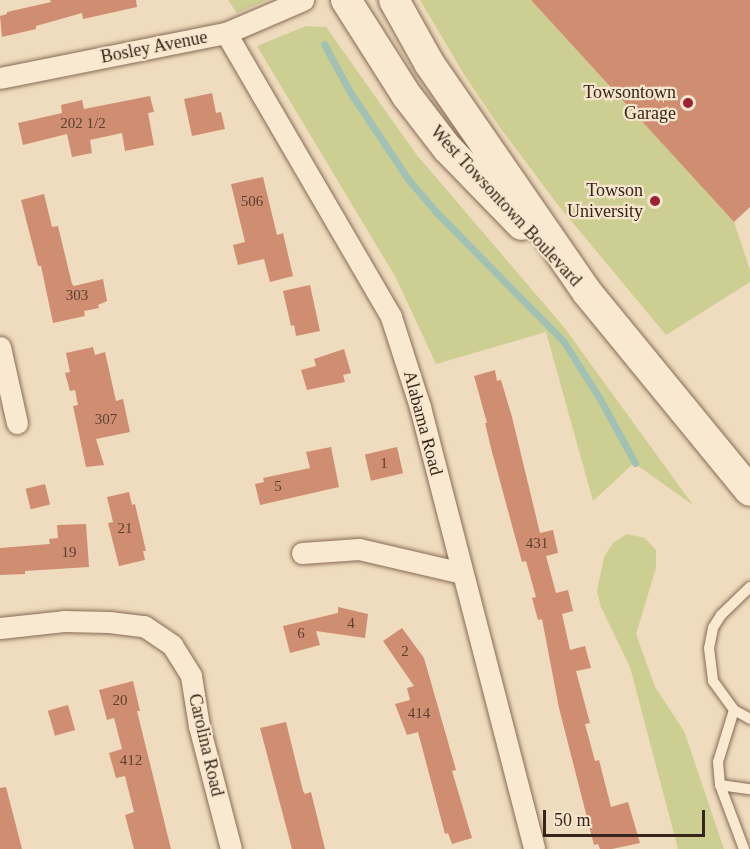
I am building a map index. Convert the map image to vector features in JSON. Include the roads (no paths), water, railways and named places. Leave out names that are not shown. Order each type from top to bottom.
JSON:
[{"type":"main road","name":"West Towsontown Boulevard","points":[[346,0],[407,96],[447,148],[587,292],[750,490]]},
{"type":"main road","name":"West Towsontown Boulevard","points":[[394,0],[429,63],[587,292]]},
{"type":"street","name":"Bosley Avenue","points":[[0,78],[226,33],[303,0]]},
{"type":"street","name":"Alabama Road","points":[[226,33],[391,317],[420,407],[534,849]]},
{"type":"street","points":[[0,347],[17,423]]},
{"type":"street","points":[[302,553],[360,549],[462,573]]},
{"type":"street","name":"Carolina Road","points":[[0,628],[64,621],[109,622],[144,626],[172,645],[191,676],[199,726],[231,849]]},
{"type":"lane","points":[[750,587],[721,615],[713,628],[709,648],[713,681],[734,710],[750,719]]},
{"type":"lane","points":[[734,710],[718,762],[720,785],[744,849]]},
{"type":"lane","points":[[720,785],[750,789]]},
{"type":"waterway","points":[[324,44],[350,92],[408,179],[437,213],[564,342],[600,399],[635,463]]},
{"type":"place","name":"Towsontown Garage","points":[[688,103]]},
{"type":"place","name":"Towson University","points":[[655,201]]}]
